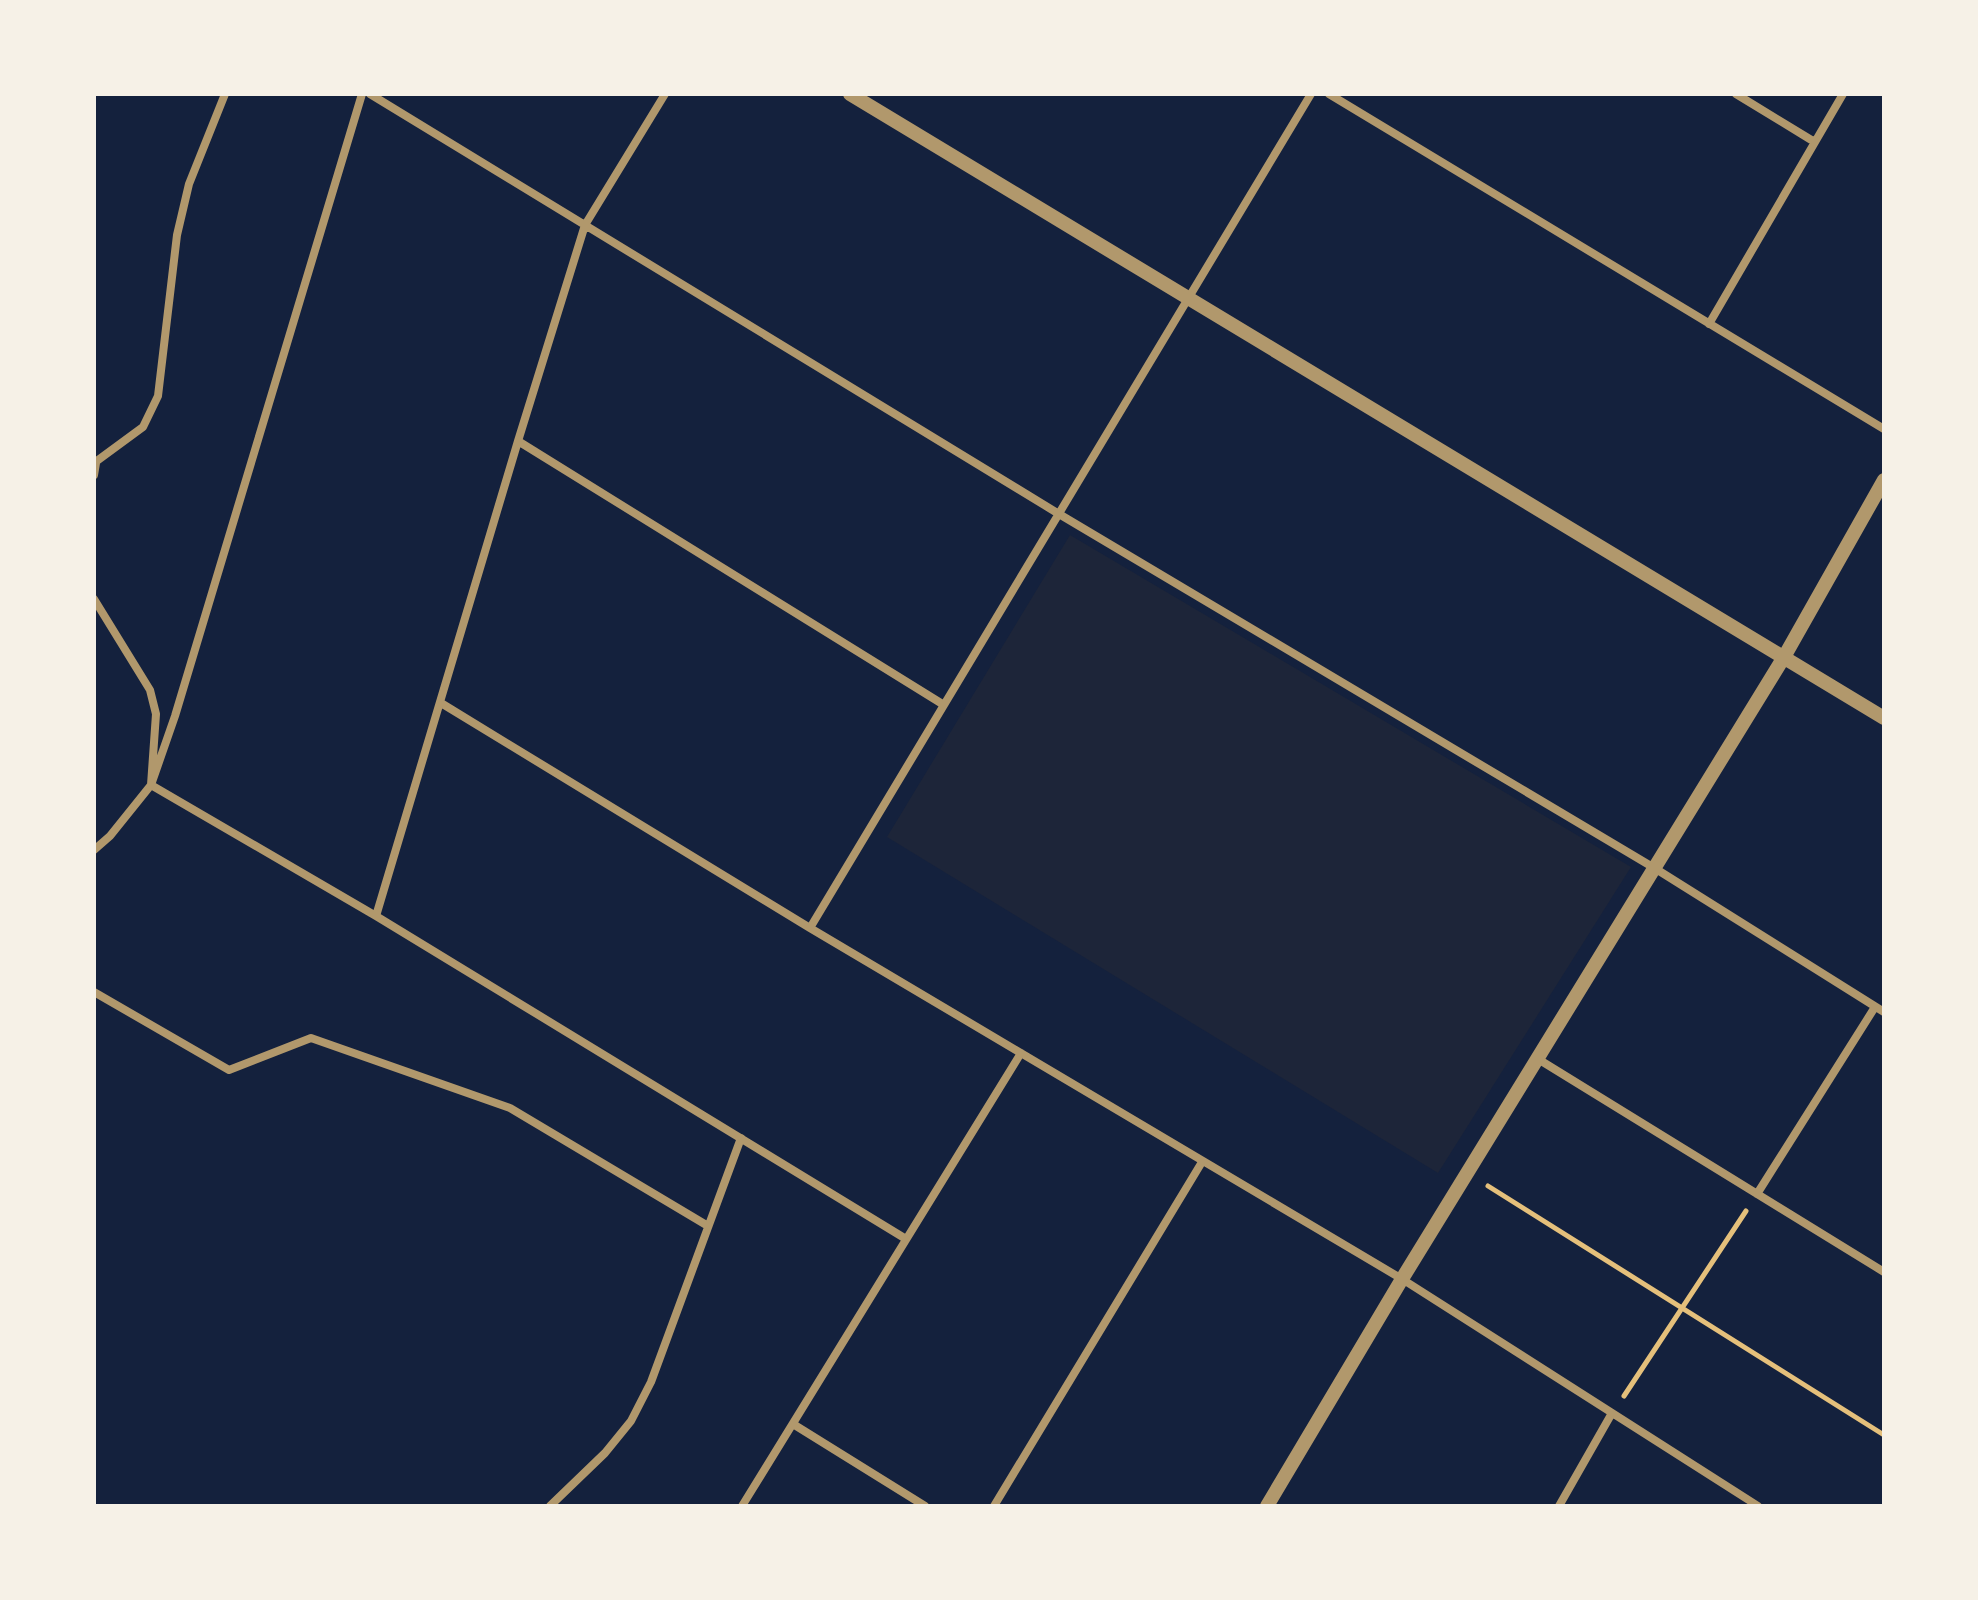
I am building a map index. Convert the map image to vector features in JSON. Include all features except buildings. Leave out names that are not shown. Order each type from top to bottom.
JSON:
[{"type":"street","points":[[94,475],[95,463],[143,427],[158,396],[177,235],[189,184],[225,94]]},
{"type":"street","points":[[94,850],[110,836],[151,785],[175,716],[362,94]]},
{"type":"street","points":[[370,94],[1059,514],[1656,869],[1880,1010],[1757,1194]]},
{"type":"street","points":[[376,916],[585,225],[665,94]]},
{"type":"street","points":[[850,94],[1884,718]]},
{"type":"street","points":[[810,928],[1311,94]]},
{"type":"street","points":[[1329,94],[1884,429]]},
{"type":"street","points":[[1736,94],[1813,141]]},
{"type":"street","points":[[1709,324],[1843,94]]},
{"type":"street","points":[[518,441],[944,705]]},
{"type":"street","points":[[1267,1506],[1402,1279],[1784,657],[1884,480]]},
{"type":"street","points":[[94,599],[150,690],[156,714],[151,785]]},
{"type":"street","points":[[441,703],[810,928],[1402,1279],[1758,1506]]},
{"type":"street","points":[[151,785],[376,916],[906,1239]]},
{"type":"street","points":[[94,992],[229,1070],[311,1038],[510,1108],[708,1226]]},
{"type":"street","points":[[742,1506],[1021,1053]]},
{"type":"street","points":[[1538,1059],[1884,1272]]},
{"type":"street","points":[[550,1506],[605,1453],[631,1421],[651,1382],[741,1138]]},
{"type":"street","points":[[994,1506],[1202,1162]]},
{"type":"street","points":[[1559,1506],[1612,1413]]},
{"type":"street","points":[[793,1424],[925,1506]]},
{"type":"path","points":[[1467,1173],[1884,1435]]},
{"type":"path","points":[[1612,1413],[1757,1194]]},
{"type":"shaded area","points":[[1070,535],[1631,867],[1438,1173],[887,837]]}]
